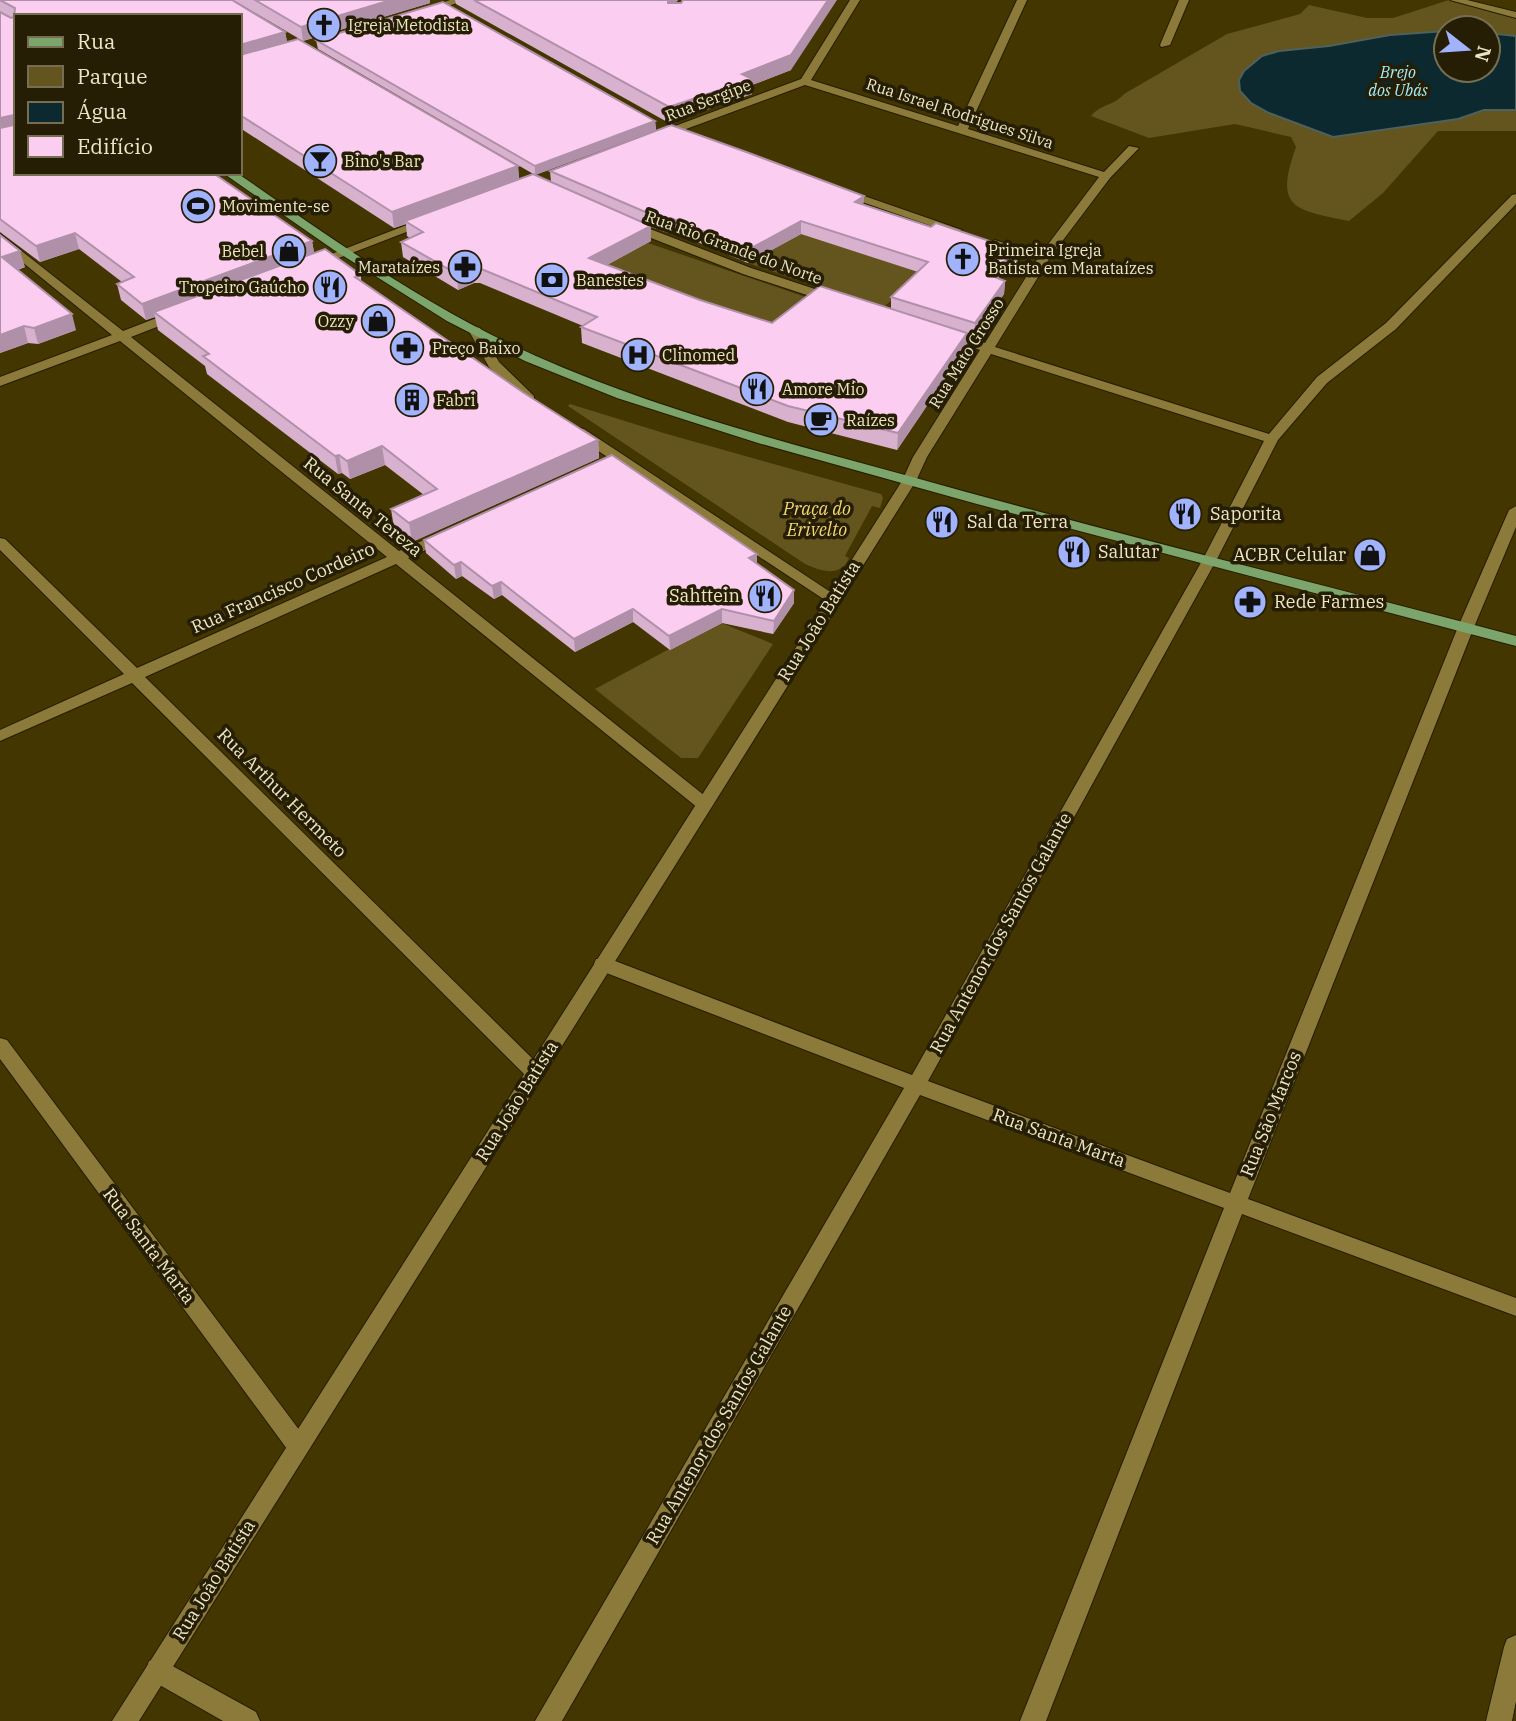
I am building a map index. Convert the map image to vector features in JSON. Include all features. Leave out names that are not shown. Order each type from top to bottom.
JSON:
[{"type":"main road","points":[[232,175],[425,303],[475,331],[534,360],[632,397],[813,455],[1516,641]]},
{"type":"street","points":[[805,81],[855,0]]},
{"type":"street","points":[[962,129],[1022,0]]},
{"type":"street","points":[[1165,45],[1184,0]]},
{"type":"street","points":[[1455,0],[1472,2],[1516,15]]},
{"type":"street","points":[[407,16],[441,2],[459,6]]},
{"type":"street","name":"Rua Israel Rodrigues Silva","points":[[805,81],[1107,176]]},
{"type":"street","name":"Rua Sergipe","points":[[646,140],[805,81]]},
{"type":"street","points":[[659,124],[695,139]]},
{"type":"street","name":"Rua Mato Grosso","points":[[909,481],[920,457],[990,349],[1046,255],[1107,176],[1133,148]]},
{"type":"street","points":[[831,187],[970,235]]},
{"type":"street","name":"Rua Antenor dos Santos Galante","points":[[548,1721],[916,1085],[1210,559],[1272,439],[1322,380],[1391,326],[1516,197]]},
{"type":"street","points":[[297,269],[442,216]]},
{"type":"street","name":"Rua Rio Grande do Norte","points":[[621,221],[747,271],[846,304]]},
{"type":"street","name":"Rua Santa Tereza","points":[[0,238],[704,804]]},
{"type":"street","points":[[982,240],[1020,253],[1046,255]]},
{"type":"street","points":[[0,382],[183,312]]},
{"type":"street","points":[[475,331],[494,364],[509,382],[542,410]]},
{"type":"street","points":[[938,332],[1272,439]]},
{"type":"street","points":[[564,423],[833,599]]},
{"type":"street","points":[[598,467],[619,457]]},
{"type":"street","name":"Rua João Batista","points":[[125,1721],[909,481]]},
{"type":"street","name":"Rua São Marcos","points":[[1033,1721],[1236,1203],[1466,627],[1516,510]]},
{"type":"street","name":"Rua Francisco Cordeiro","points":[[0,736],[459,530]]},
{"type":"street","name":"Rua Arthur Hermeto","points":[[0,542],[535,1073]]},
{"type":"street","name":"Rua Santa Marta","points":[[603,964],[916,1085],[1516,1307]]},
{"type":"street","name":"Rua Santa Marta","points":[[0,1045],[299,1446]]},
{"type":"street","points":[[1499,1721],[1516,1647]]},
{"type":"street","points":[[158,1670],[247,1721]]},
{"type":"green space","points":[[1449,0],[1516,16],[1516,131],[1438,131],[1383,193],[1349,221],[1314,213],[1293,203],[1288,194],[1287,183],[1296,147],[1291,137],[1235,124],[1149,138],[1091,116],[1227,34],[1300,14],[1309,5],[1367,18],[1393,18]]},
{"type":"green space","points":[[801,233],[924,274],[881,309],[748,263]]},
{"type":"green space","points":[[648,243],[820,302],[787,327],[585,276]]},
{"type":"green space","name":"Praça do Erivelto","points":[[570,404],[881,494],[883,498],[880,508],[872,506],[845,556],[849,558],[841,568],[836,571],[817,569],[805,564],[568,406]]},
{"type":"green space","points":[[719,622],[773,644],[698,758],[681,758],[595,689]]},
{"type":"water","name":"Brejo dos Ubás","points":[[1432,32],[1432,84],[1502,84],[1502,34],[1516,36],[1516,110],[1484,110],[1458,119],[1333,137],[1269,113],[1251,103],[1240,91],[1239,80],[1244,71],[1262,56],[1279,51],[1329,46],[1390,35]]},
{"type":"building","points":[[0,0],[232,0],[285,32],[242,44],[242,14],[14,14],[15,8]]},
{"type":"building","points":[[255,0],[391,0],[301,27]]},
{"type":"building","points":[[474,0],[668,0],[668,3],[681,3],[683,0],[828,0],[791,55],[742,74],[752,79],[669,107]]},
{"type":"building","points":[[443,2],[655,121],[535,166],[316,40]]},
{"type":"building","points":[[0,12],[14,17],[14,115],[0,118]]},
{"type":"building","points":[[298,39],[518,166],[392,212],[242,116],[242,54]]},
{"type":"building","points":[[14,125],[14,175],[216,175],[312,241],[142,304],[117,284],[134,277],[75,233],[36,246],[0,219],[0,128]]},
{"type":"building","points":[[671,125],[864,196],[855,202],[931,227],[936,223],[1019,251],[987,274],[1005,281],[975,323],[891,297],[928,262],[801,221],[748,250],[671,218],[667,220],[650,214],[550,171]]},
{"type":"building","points":[[533,174],[651,226],[589,258],[700,300],[772,323],[820,286],[967,333],[898,433],[788,406],[581,327],[597,317],[479,268],[457,274],[401,242],[423,232],[405,221]]},
{"type":"building","points":[[0,235],[20,251],[2,257],[72,314],[34,328],[24,326],[0,335]]},
{"type":"building","points":[[325,249],[361,275],[355,277],[524,393],[598,440],[409,523],[391,509],[437,489],[382,446],[347,461],[339,455],[335,456],[203,356],[209,354],[154,312]]},
{"type":"building","points":[[612,455],[757,554],[749,558],[794,590],[774,621],[722,609],[669,636],[633,609],[574,639],[501,582],[492,586],[461,562],[454,565],[424,540]]},
{"type":"place","name":"Igreja Metodista","points":[[324,25]]},
{"type":"place","name":"Bino's Bar","points":[[320,161]]},
{"type":"place","name":"Movimente-se","points":[[198,206]]},
{"type":"place","name":"Bebel","points":[[289,251]]},
{"type":"place","name":"Primeira Igreja Batista em Marataízes","points":[[963,259]]},
{"type":"place","name":"Marataízes","points":[[465,267]]},
{"type":"place","name":"Banestes","points":[[552,280]]},
{"type":"place","name":"Tropeiro Gaúcho","points":[[330,287]]},
{"type":"place","name":"Ozzy","points":[[378,321]]},
{"type":"place","name":"Preço Baixo","points":[[407,348]]},
{"type":"place","name":"Clinomed","points":[[638,355]]},
{"type":"place","name":"Amore Mio","points":[[757,389]]},
{"type":"place","name":"Fabri","points":[[412,400]]},
{"type":"place","name":"Raízes","points":[[821,420]]},
{"type":"place","name":"Saporita","points":[[1185,514]]},
{"type":"place","name":"Sal da Terra","points":[[942,522]]},
{"type":"place","name":"Salutar","points":[[1074,552]]},
{"type":"place","name":"ACBR Celular","points":[[1370,555]]},
{"type":"place","name":"Sahttein","points":[[765,596]]},
{"type":"place","name":"Rede Farmes","points":[[1250,602]]}]
